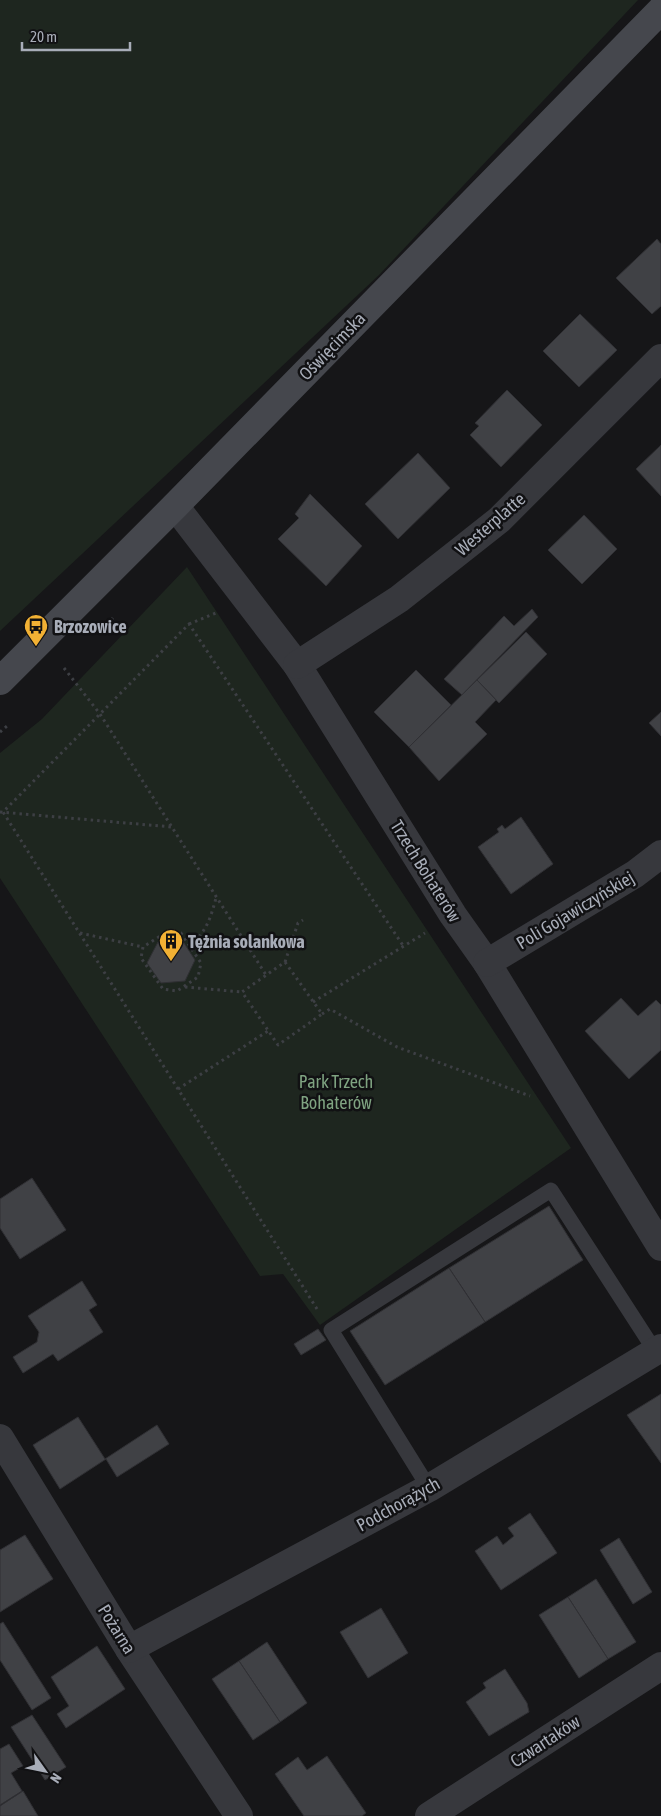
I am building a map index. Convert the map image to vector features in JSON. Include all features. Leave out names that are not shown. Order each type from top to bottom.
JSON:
[{"type":"street","name":"Oświęcimska","points":[[0,681],[175,506],[661,10]]},
{"type":"street","name":"Westerplatte","points":[[297,665],[399,599],[499,520],[661,358]]},
{"type":"street","name":"Trzech Bohaterów","points":[[175,506],[297,665],[453,915],[487,964],[661,1247]]},
{"type":"street","name":"Poli Gojawiczyńskiej","points":[[487,964],[635,874],[661,854]]},
{"type":"street","name":"Podchorążych","points":[[129,1649],[429,1488],[658,1350]]},
{"type":"street","name":"Pożarna","points":[[0,1438],[129,1649],[239,1816]]},
{"type":"street","name":"Czwartaków","points":[[429,1816],[661,1666]]},
{"type":"lane","points":[[429,1488],[331,1330],[551,1190],[658,1350]]},
{"type":"path","points":[[2,812],[189,624],[221,611]]},
{"type":"path","points":[[189,624],[404,947]]},
{"type":"path","points":[[64,668],[100,714],[266,974]]},
{"type":"path","points":[[0,732],[7,726]]},
{"type":"path","points":[[2,812],[172,828]]},
{"type":"path","points":[[2,812],[331,1330]]},
{"type":"path","points":[[190,946],[203,934],[208,925],[217,897]]},
{"type":"path","points":[[313,1002],[453,915]]},
{"type":"path","points":[[184,987],[242,992],[285,962],[298,923],[303,920]]},
{"type":"path","points":[[79,933],[143,947],[168,931],[181,934],[201,963],[198,977],[177,991],[163,989],[141,958],[143,947]]},
{"type":"path","points":[[285,962],[322,1014]]},
{"type":"path","points":[[242,992],[278,1045],[330,1009],[397,1047],[534,1098]]},
{"type":"path","points":[[178,1089],[268,1030]]},
{"type":"green space","points":[[0,0],[638,0],[379,275],[0,631]]},
{"type":"green space","name":"Park Trzech Bohaterów","points":[[187,567],[571,1148],[320,1325],[283,1274],[260,1276],[0,878],[0,753],[42,719]]},
{"type":"building","points":[[657,239],[661,244],[661,306],[652,314],[616,278]]},
{"type":"building","points":[[580,314],[617,350],[579,387],[543,351]]},
{"type":"building","points":[[507,390],[542,425],[501,467],[470,435],[479,426],[475,423]]},
{"type":"building","points":[[661,445],[661,496],[636,469]]},
{"type":"building","points":[[418,453],[450,488],[398,539],[365,504]]},
{"type":"building","points":[[310,494],[362,546],[326,586],[278,539],[299,518],[295,514]]},
{"type":"building","points":[[584,515],[617,549],[582,584],[548,550]]},
{"type":"building","points":[[532,609],[538,617],[462,695],[444,679],[504,616],[514,626]]},
{"type":"building","points":[[526,632],[547,654],[499,703],[477,680]]},
{"type":"building","points":[[416,670],[451,705],[409,747],[374,712]]},
{"type":"building","points":[[477,680],[496,700],[475,722],[487,734],[439,781],[409,747]]},
{"type":"building","points":[[661,712],[661,736],[649,723]]},
{"type":"building","points":[[521,817],[553,864],[511,894],[478,847],[499,832],[497,829],[502,825],[505,829]]},
{"type":"building","name":"Tężnia solankowa","points":[[182,940],[195,960],[185,981],[161,983],[147,963],[158,942]]},
{"type":"building","points":[[621,998],[638,1016],[656,1000],[661,1005],[661,1050],[629,1079],[585,1031]]},
{"type":"building","points":[[32,1178],[66,1230],[20,1259],[0,1228],[0,1199]]},
{"type":"building","points":[[549,1206],[583,1260],[485,1322],[449,1268]]},
{"type":"building","points":[[449,1268],[485,1322],[385,1385],[350,1331]]},
{"type":"building","points":[[82,1281],[97,1305],[89,1310],[103,1332],[58,1361],[53,1354],[23,1373],[13,1357],[37,1342],[39,1332],[28,1316]]},
{"type":"building","points":[[318,1329],[326,1340],[301,1355],[294,1344]]},
{"type":"building","points":[[661,1394],[661,1463],[627,1415]]},
{"type":"building","points":[[78,1417],[105,1459],[157,1425],[169,1444],[117,1477],[106,1459],[60,1489],[33,1445]]},
{"type":"building","points":[[530,1513],[557,1553],[501,1590],[475,1551],[497,1536],[503,1545],[514,1536],[508,1528]]},
{"type":"building","points":[[25,1535],[53,1579],[0,1612],[0,1550]]},
{"type":"building","points":[[619,1538],[652,1592],[633,1604],[600,1550]]},
{"type":"building","points":[[596,1579],[636,1642],[608,1659],[568,1597]]},
{"type":"building","points":[[568,1597],[608,1659],[579,1678],[539,1615]]},
{"type":"building","points":[[381,1608],[408,1653],[368,1678],[340,1632]]},
{"type":"building","points":[[3,1622],[51,1698],[32,1710],[0,1660],[0,1624]]},
{"type":"building","points":[[267,1642],[307,1703],[280,1722],[239,1661]]},
{"type":"building","points":[[97,1646],[125,1689],[66,1728],[57,1714],[69,1706],[51,1677]]},
{"type":"building","points":[[239,1661],[280,1722],[253,1740],[212,1679]]},
{"type":"building","points":[[505,1669],[527,1703],[529,1712],[489,1736],[466,1702],[486,1688],[483,1683]]},
{"type":"building","points":[[32,1715],[66,1767],[45,1780],[11,1727]]},
{"type":"building","points":[[9,1744],[23,1766],[11,1773],[22,1791],[0,1805],[0,1749]]},
{"type":"building","points":[[327,1756],[366,1813],[362,1816],[304,1816],[275,1774],[298,1757],[307,1770]]},
{"type":"building","points":[[23,1791],[38,1816],[0,1816],[0,1806]]},
{"type":"place","name":"Brzozowice","points":[[36,647]]},
{"type":"place","name":"Tężnia solankowa","points":[[171,962]]}]
